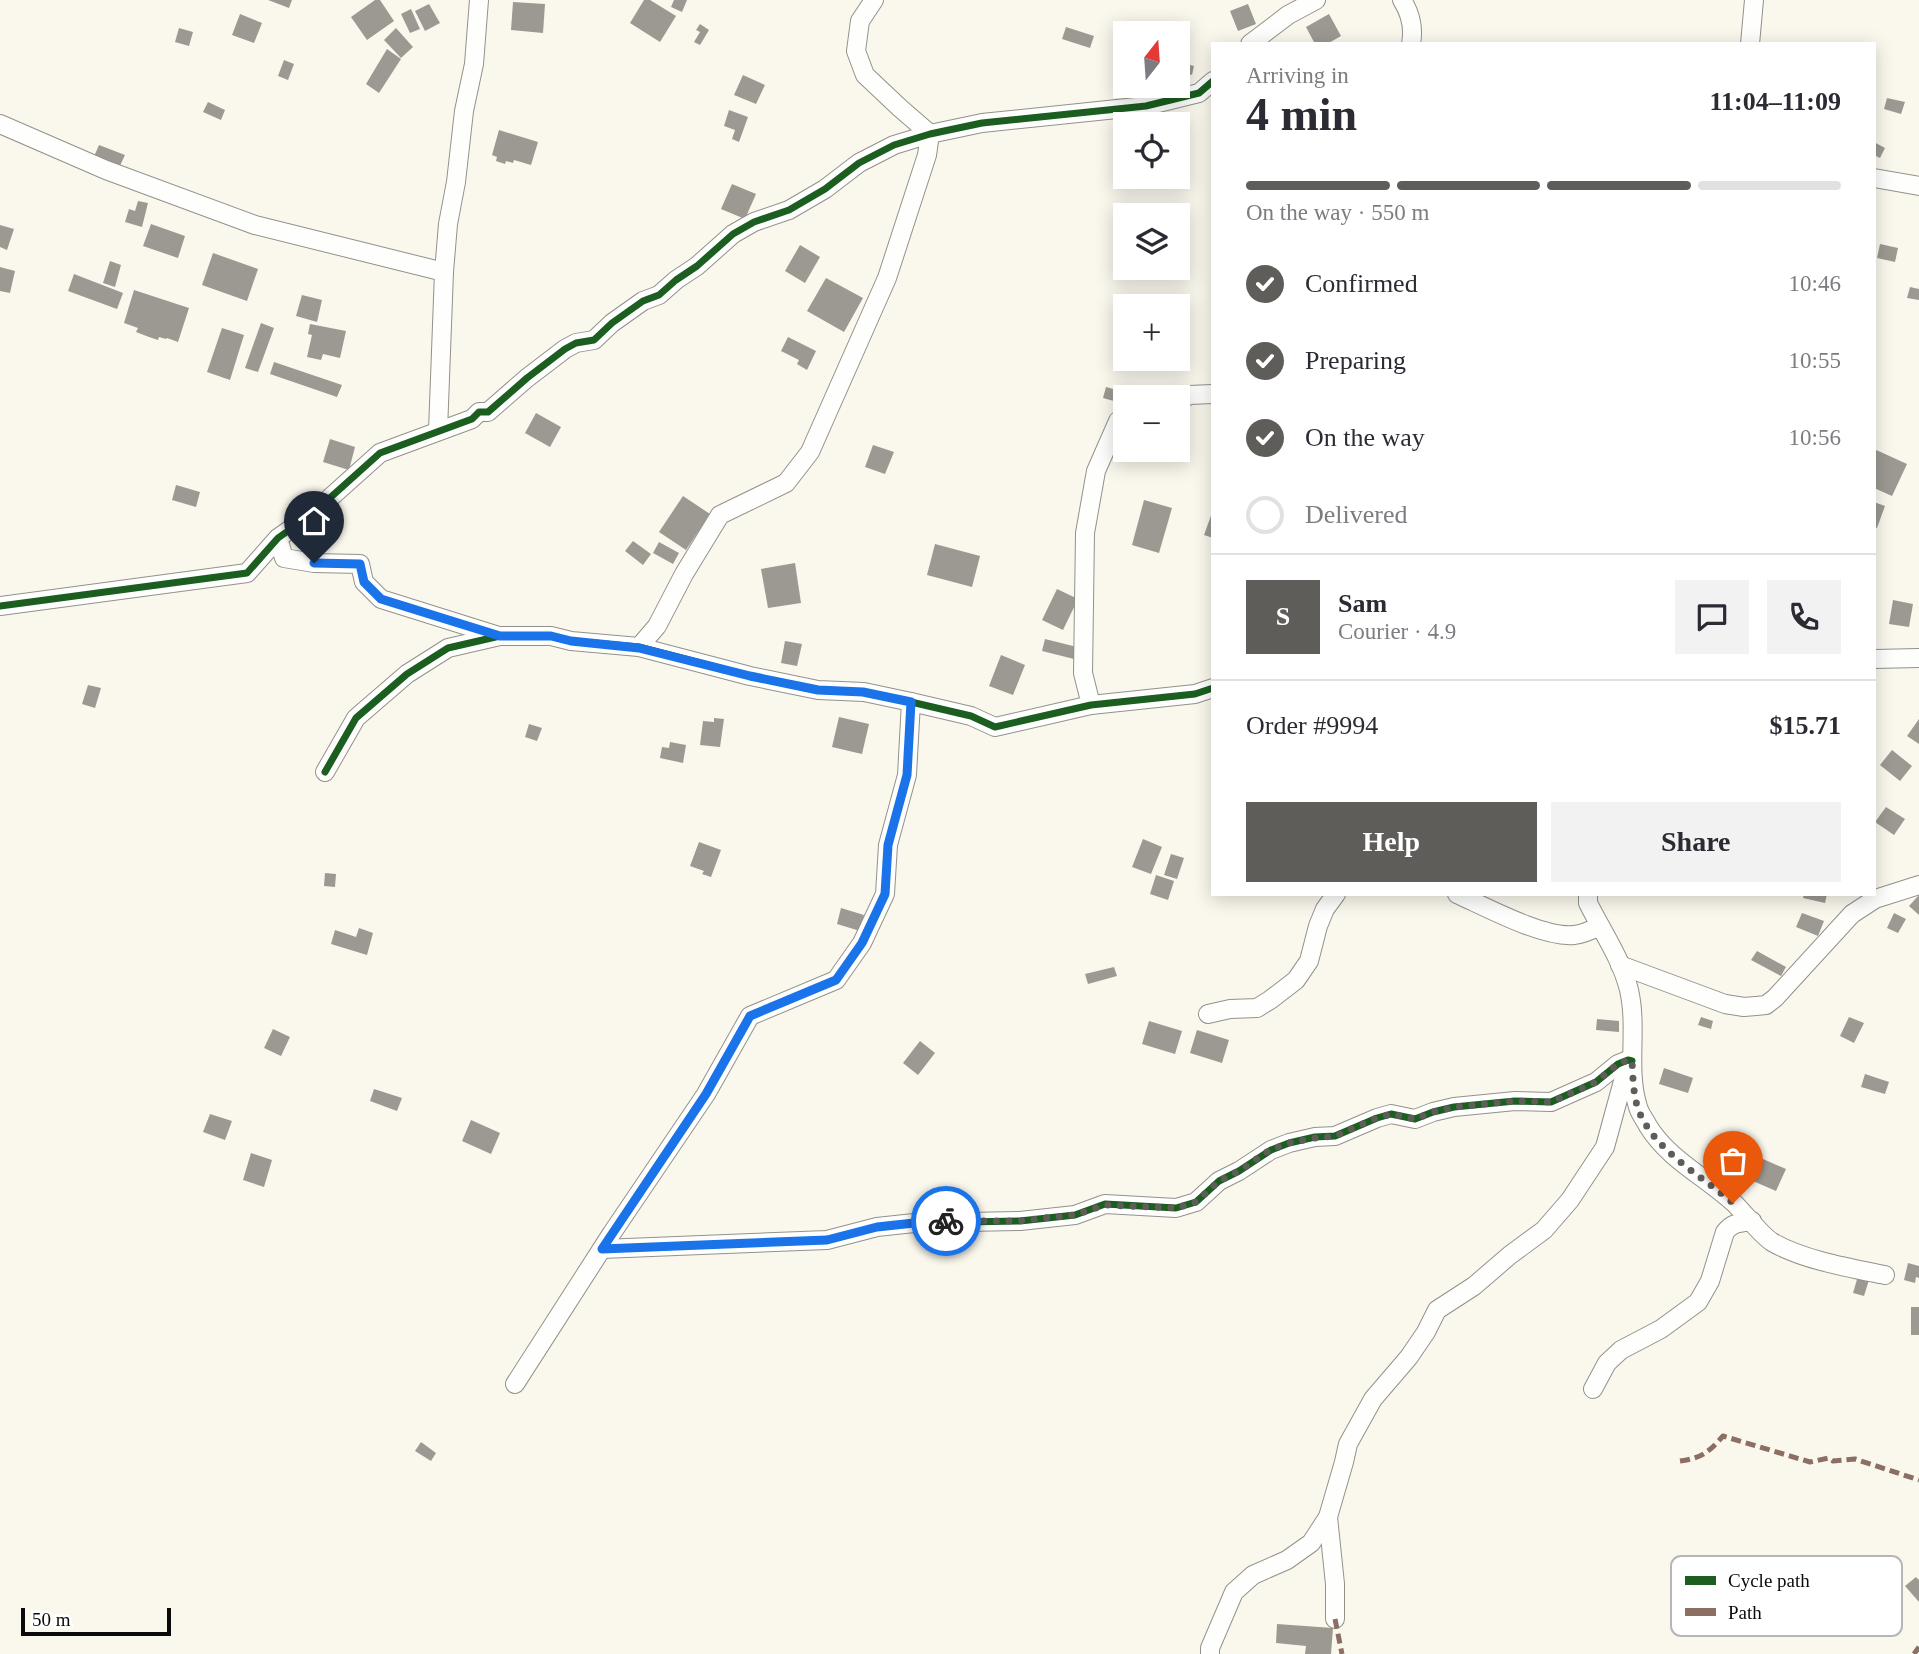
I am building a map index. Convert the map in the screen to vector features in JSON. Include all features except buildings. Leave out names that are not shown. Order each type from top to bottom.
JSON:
[{"type":"street","points":[[438,431],[448,224],[464,111],[474,64],[479,0]]},
{"type":"street","points":[[874,0],[860,21],[856,51],[865,75],[930,134]]},
{"type":"street","points":[[1253,42],[1288,15],[1316,0]]},
{"type":"street","points":[[1402,0],[1413,28],[1411,42]]},
{"type":"street","points":[[1750,42],[1754,0]]},
{"type":"street","points":[[0,606],[247,573],[278,538],[312,514],[380,453],[472,419],[479,412],[488,412],[527,377],[565,349],[576,343],[594,340],[643,301],[659,295],[733,234],[754,222],[789,210],[825,189],[859,163],[894,145],[982,123],[1146,106],[1199,93],[1211,83]]},
{"type":"street","points":[[1,125],[106,170],[255,225],[444,272]]},
{"type":"street","points":[[639,648],[657,626],[684,574],[720,515],[786,483],[810,452],[887,278],[927,155],[930,134]]},
{"type":"street","points":[[1876,177],[1919,186]]},
{"type":"street","points":[[1190,395],[1211,394]]},
{"type":"street","points":[[1091,705],[1083,673],[1085,533],[1096,471],[1113,432]]},
{"type":"street","points":[[278,538],[284,558],[314,563],[360,564],[364,582],[381,599],[500,636]]},
{"type":"street","points":[[325,772],[356,718],[407,674],[448,648],[500,636],[551,636],[571,641],[639,648],[818,690],[863,692],[911,702],[971,716],[995,726],[1091,705],[1195,694],[1211,689]]},
{"type":"street","points":[[1876,659],[1919,658]]},
{"type":"street","points":[[515,1384],[706,1094],[750,1016],[836,980],[862,943],[885,894],[888,845],[907,775],[911,702]]},
{"type":"street","points":[[1620,965],[1725,1004],[1744,1007],[1766,1005],[1852,915],[1875,899],[1919,885]]},
{"type":"street","points":[[1208,1014],[1230,1009],[1257,1008],[1296,980],[1309,961],[1325,909],[1335,896]]},
{"type":"street","points":[[1461,896],[1535,929],[1577,935],[1600,926]]},
{"type":"street","points":[[1588,896],[1588,903],[1620,965],[1629,991],[1634,1038],[1634,1087],[1639,1110],[1658,1141],[1713,1185],[1770,1241],[1841,1266],[1885,1275]]},
{"type":"street","points":[[602,1249],[827,1240],[877,1227],[914,1223],[1032,1220],[1075,1215],[1105,1205],[1176,1208],[1196,1202],[1219,1181],[1270,1150],[1289,1143],[1335,1136],[1391,1114],[1415,1119],[1467,1105],[1515,1101],[1551,1102],[1596,1082],[1618,1064],[1628,1060],[1632,1062]]},
{"type":"street","points":[[1210,1654],[1210,1648],[1234,1592],[1253,1575],[1287,1560],[1311,1543],[1328,1517],[1348,1444],[1374,1399],[1409,1357],[1437,1310],[1474,1286],[1544,1230],[1570,1200],[1605,1147],[1626,1070],[1632,1062]]},
{"type":"street","points":[[1593,1389],[1607,1363],[1621,1350],[1661,1329],[1698,1302],[1710,1281],[1725,1232],[1734,1223],[1752,1222]]},
{"type":"street","points":[[1328,1517],[1335,1619]]},
{"type":"marked path","points":[[1680,1461],[1704,1453],[1723,1436],[1810,1462],[1829,1458],[1833,1461],[1855,1459],[1919,1480]]},
{"type":"marked path","points":[[1335,1619],[1342,1654]]},
{"type":"marked path","points":[[1914,1654],[1919,1647]]},
{"type":"cycle path","points":[[0,606],[247,573],[278,538],[312,514],[380,453],[472,419],[479,412],[488,412],[565,349],[576,343],[594,340],[643,301],[659,295],[733,234],[754,222],[789,210],[825,189],[859,163],[894,145],[982,123],[1146,106],[1199,93],[1211,83]]},
{"type":"cycle path","points":[[325,772],[356,718],[407,674],[448,648],[500,636],[551,636],[571,641],[639,647],[750,676],[818,690],[864,692],[911,702],[971,716],[995,727],[1091,705],[1195,694],[1211,689]]},
{"type":"cycle path","points":[[602,1249],[827,1240],[877,1227],[914,1223],[1020,1221],[1075,1215],[1105,1204],[1176,1208],[1196,1202],[1219,1181],[1271,1150],[1289,1143],[1335,1136],[1391,1114],[1415,1119],[1454,1107],[1515,1101],[1551,1102],[1596,1082],[1618,1064],[1632,1061]]},
{"type":"way so far","points":[[946,1221],[1020,1221],[1075,1215],[1105,1205],[1176,1208],[1196,1202],[1219,1181],[1270,1150],[1289,1143],[1335,1136],[1391,1114],[1415,1119],[1454,1107],[1494,1102],[1551,1102],[1596,1082],[1618,1064],[1628,1060],[1632,1061],[1639,1110],[1658,1141],[1733,1203]]},
{"type":"route","points":[[314,563],[360,564],[364,582],[381,599],[500,636],[551,636],[571,641],[639,648],[818,690],[863,692],[911,702],[907,775],[888,845],[885,894],[862,943],[836,980],[750,1016],[706,1094],[602,1249],[827,1240],[877,1227],[946,1221]]}]
